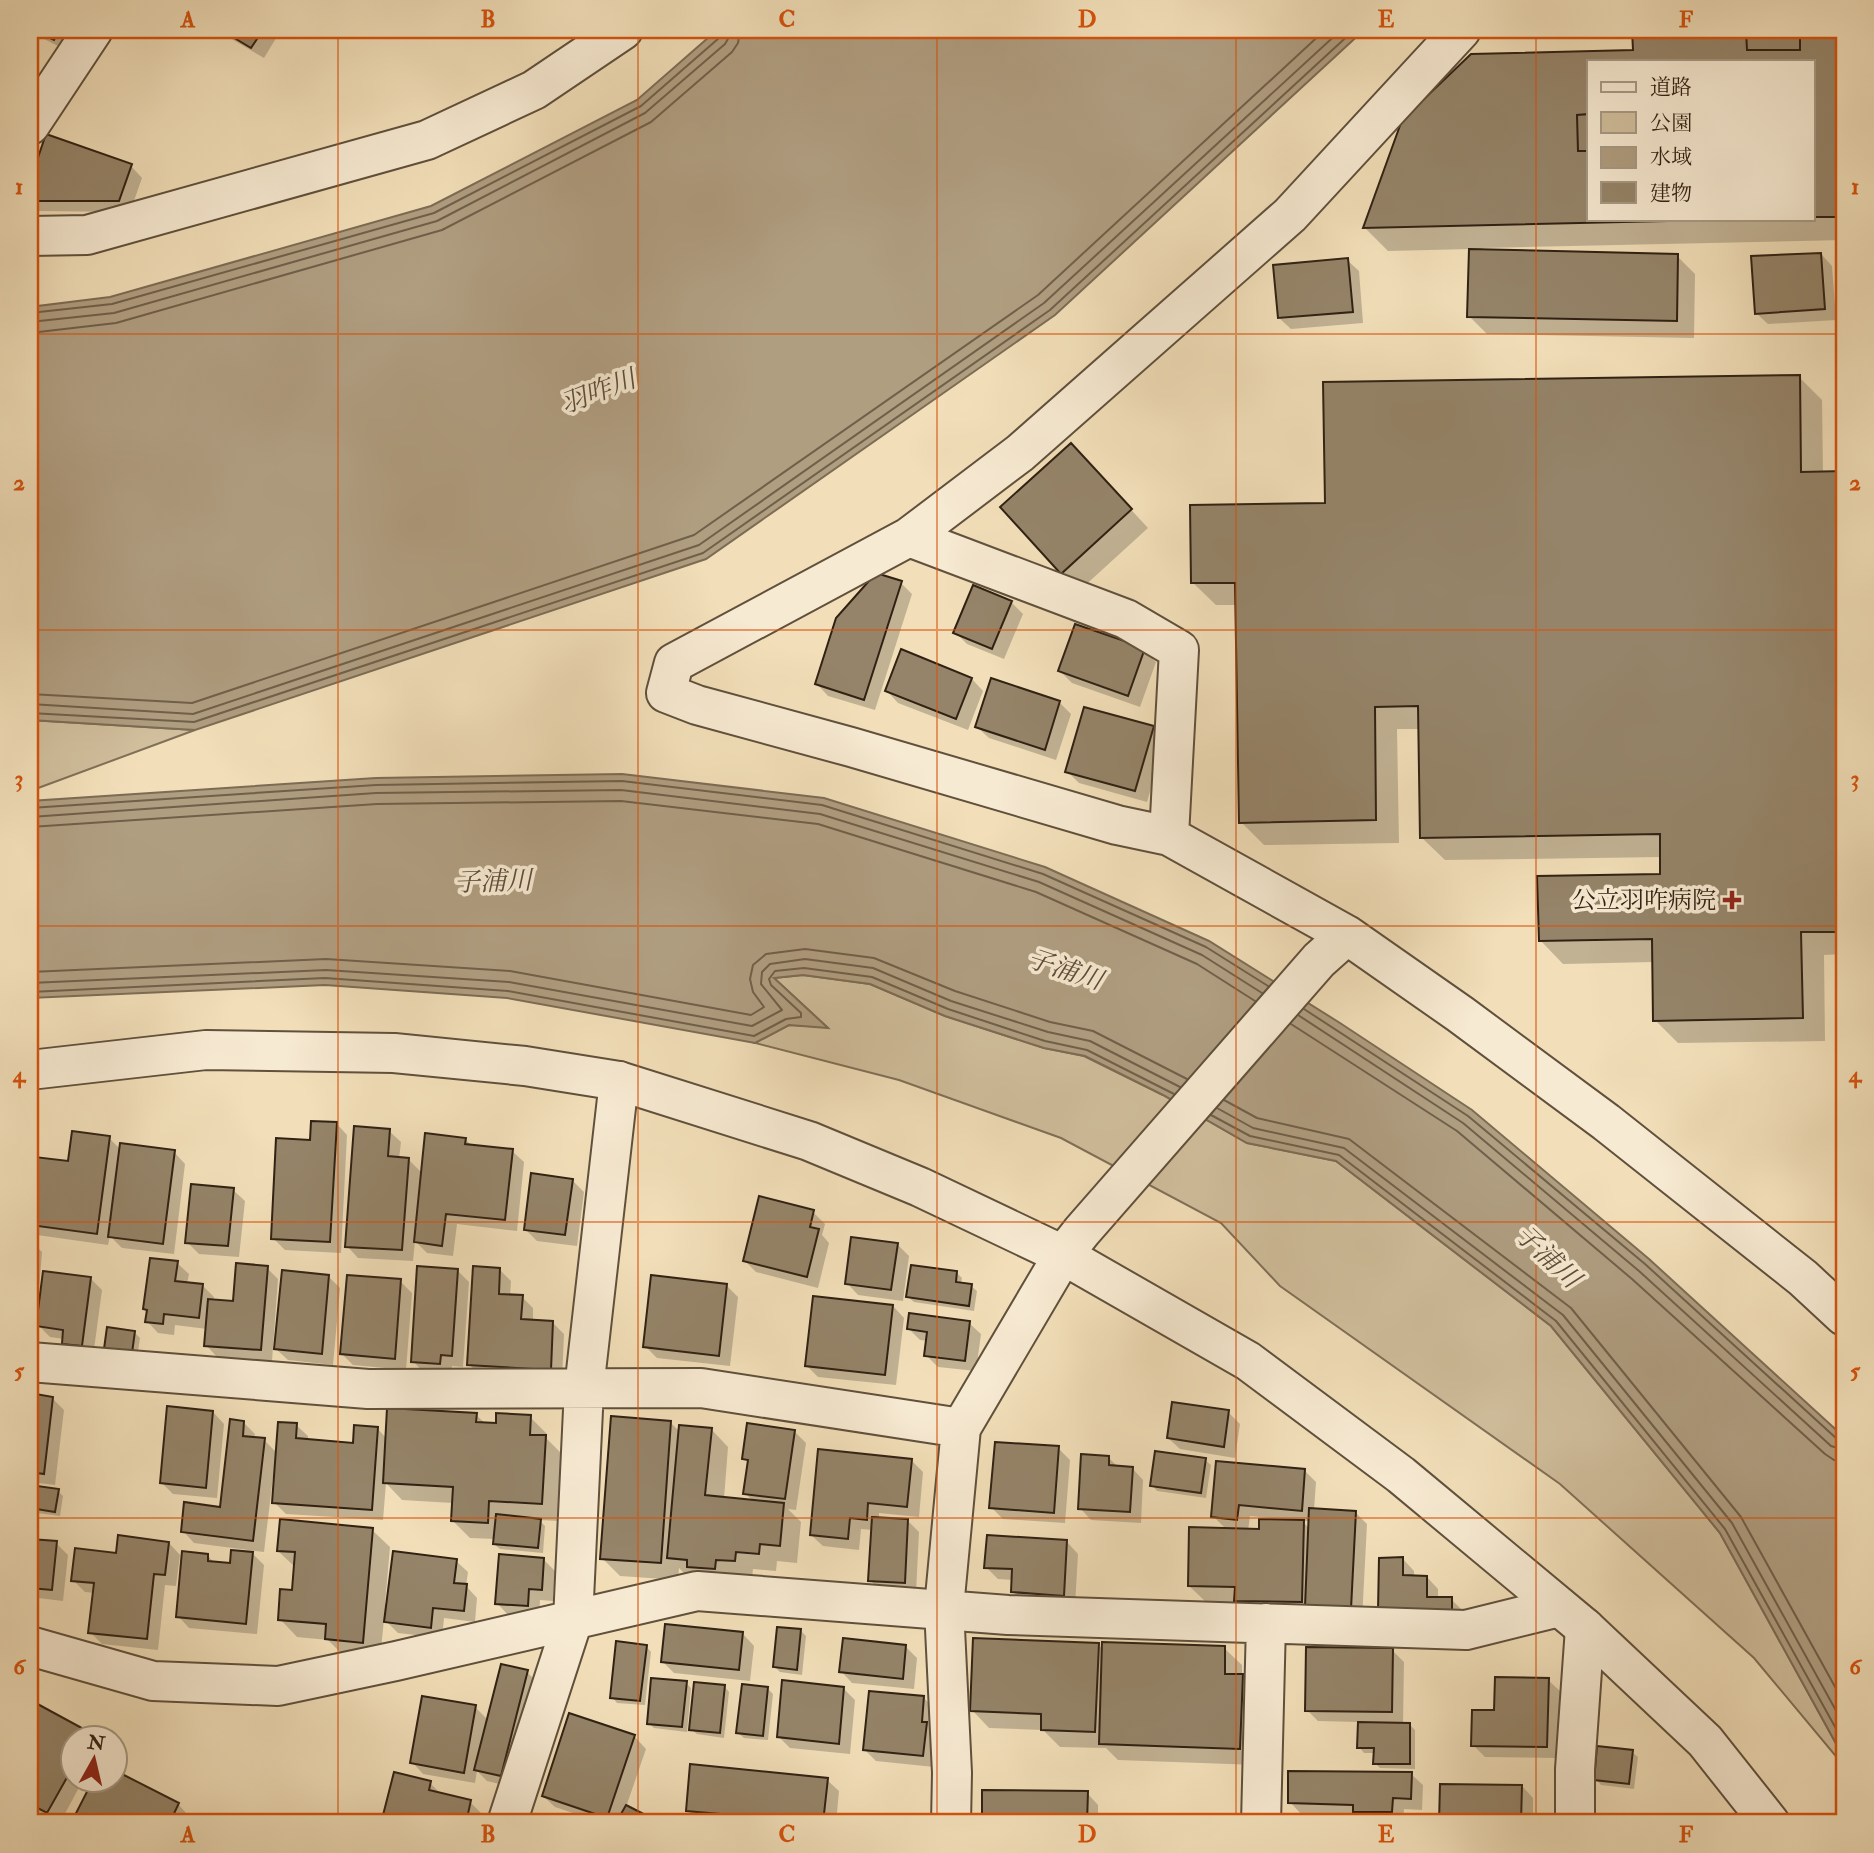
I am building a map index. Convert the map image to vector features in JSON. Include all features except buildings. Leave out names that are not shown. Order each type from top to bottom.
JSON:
[{"type":"street","points":[[30,125],[93,30]]},
{"type":"street","points":[[30,236],[87,235],[427,140],[534,90],[623,30]]},
{"type":"street","points":[[1461,30],[1290,215],[1020,453],[909,537],[674,663],[666,693],[696,705],[1117,825],[1169,836],[1347,935],[1460,1014],[1606,1122],[1803,1278],[1844,1316]]},
{"type":"street","points":[[909,537],[1126,619],[1180,650],[1169,836]]},
{"type":"street","points":[[951,1823],[952,1773],[944,1608],[961,1428],[1072,1243],[1319,960],[1347,935]]},
{"type":"street","points":[[30,1070],[206,1050],[367,1052],[525,1066],[619,1081],[809,1141],[920,1187],[1072,1243],[1248,1361],[1401,1475],[1572,1617],[1705,1741],[1770,1823]]},
{"type":"street","points":[[508,1823],[573,1620],[584,1389],[619,1081]]},
{"type":"street","points":[[30,1362],[368,1389],[701,1388],[961,1428]]},
{"type":"street","points":[[30,1646],[153,1681],[278,1686],[697,1591],[1008,1615],[1465,1630],[1572,1617]]},
{"type":"street","points":[[1572,1617],[1575,1823]]},
{"type":"street","points":[[1261,1823],[1266,1623]]},
{"type":"green space","points":[[30,720],[195,730],[30,791]]},
{"type":"green space","points":[[803,975],[870,984],[945,1016],[1044,1048],[1084,1056],[1163,1095],[1247,1143],[1336,1161],[1551,1326],[1720,1533],[1844,1758],[1844,1766],[1754,1658],[1560,1484],[1280,1286],[1221,1223],[1061,1138],[899,1080],[755,1043],[789,1025],[827,1027],[774,978]]},
{"type":"water","name":"羽咋川","points":[[717,30],[1364,30],[1055,315],[706,559],[195,730],[30,720],[30,307],[110,297],[431,206],[637,100]]},
{"type":"water","name":"子浦川","points":[[622,774],[824,798],[1045,867],[1209,941],[1472,1110],[1649,1259],[1844,1437],[1844,1758],[1720,1533],[1551,1326],[1336,1161],[1247,1143],[1163,1095],[1085,1056],[1044,1048],[945,1016],[870,984],[803,975],[774,978],[828,1028],[789,1025],[755,1043],[507,998],[325,985],[30,998],[30,801],[376,778]]},
{"type":"place","name":"公立羽咋病院","points":[[1732,900]]}]
